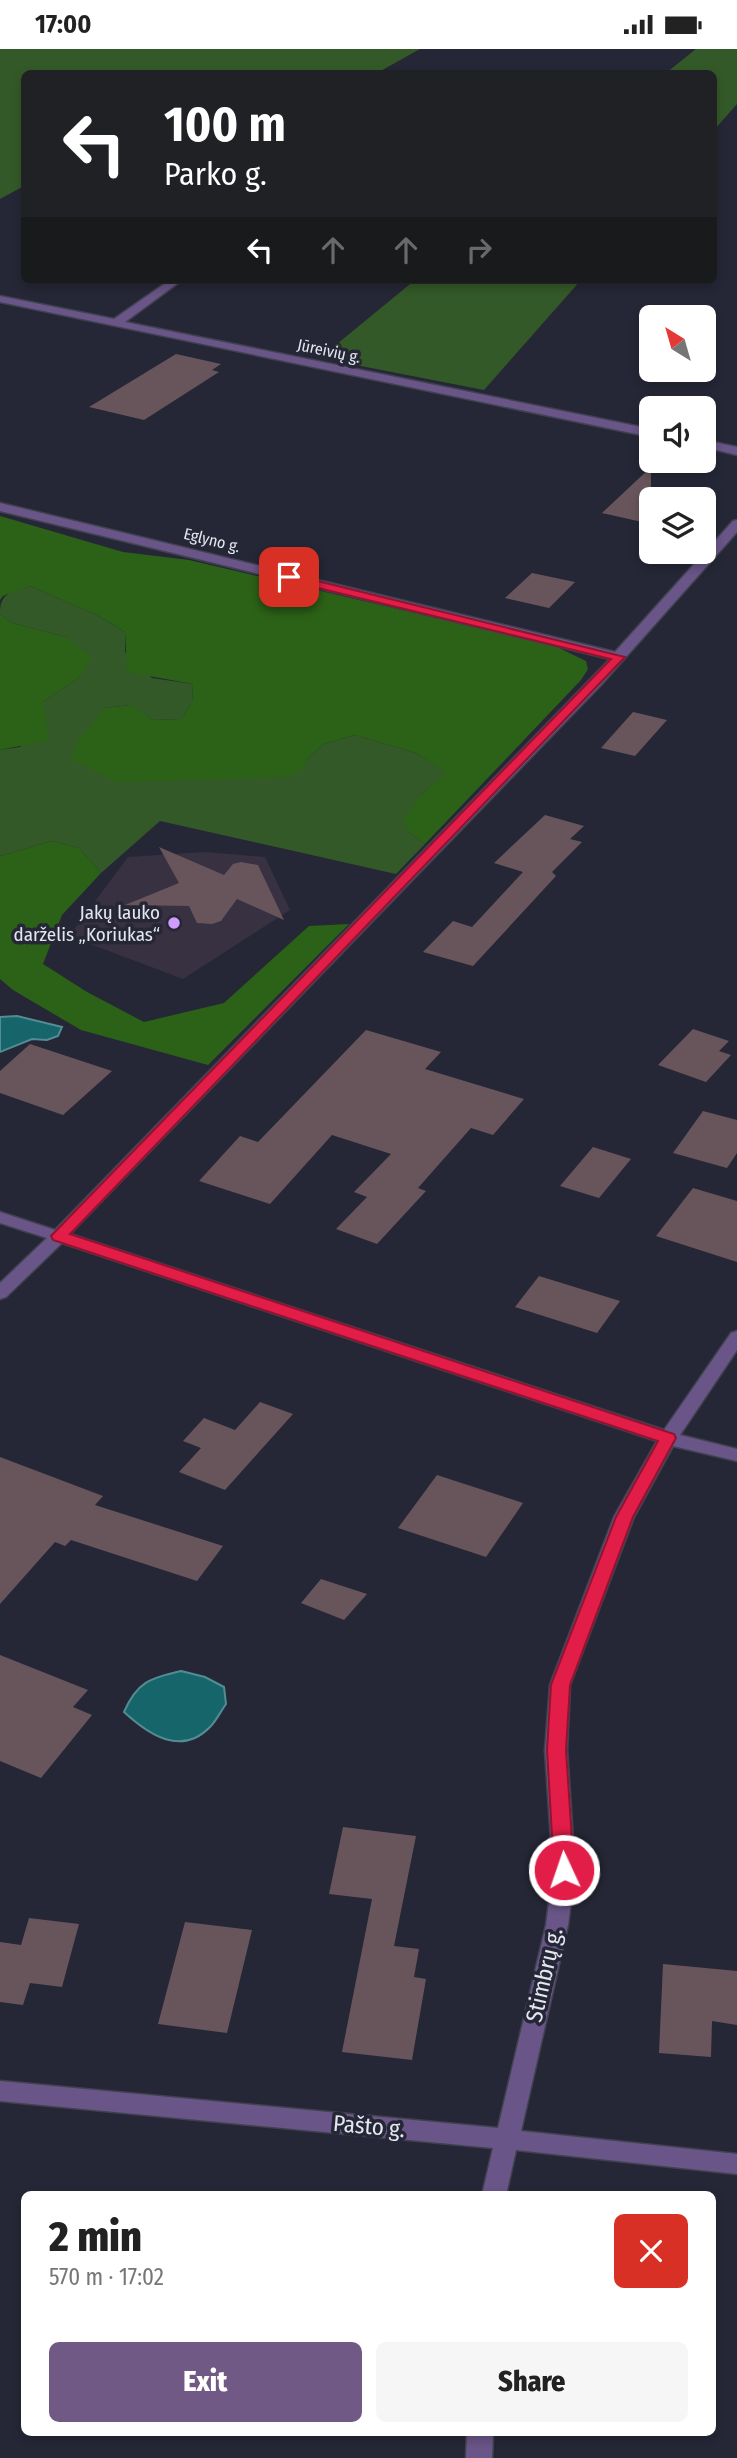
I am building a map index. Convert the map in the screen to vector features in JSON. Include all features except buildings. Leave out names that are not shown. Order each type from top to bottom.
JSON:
[{"type":"street","points":[[116,323],[171,284]]},
{"type":"street","name":"Jūreivių g.","points":[[0,299],[639,431]]},
{"type":"street","points":[[716,447],[737,451]]},
{"type":"street","name":"Eglyno g.","points":[[0,507],[619,657]]},
{"type":"street","points":[[0,1293],[59,1236],[619,657],[737,524]]},
{"type":"street","points":[[0,1217],[668,1438],[737,1455]]},
{"type":"street","name":"Stimbrų g.","points":[[495,2191],[557,1926],[564,1870],[556,1750],[560,1685],[624,1517],[668,1438],[737,1337]]},
{"type":"street","name":"Pašto g.","points":[[0,2091],[737,2164]]},
{"type":"street","points":[[479,2458],[480,2436]]},
{"type":"shaded area","points":[[0,49],[420,49],[382,70],[21,70],[21,188],[0,199]]},
{"type":"shaded area","points":[[696,49],[737,49],[737,104],[717,127],[717,70],[670,70]]},
{"type":"shaded area","points":[[410,284],[577,284],[484,390],[320,358]]},
{"type":"shaded area","points":[[30,586],[97,615],[125,632],[125,652],[152,678],[193,684],[192,703],[181,719],[153,720],[130,705],[105,708],[307,759],[324,744],[355,735],[416,753],[447,773],[420,795],[408,831],[425,844],[396,874],[160,821],[101,873],[79,848],[52,841],[0,856],[0,750],[20,747],[43,702],[80,677],[66,637],[12,623],[0,614],[4,597]]},
{"type":"shaded area","name":"Jakų lauko darželis „Koriukas“","points":[[204,852],[265,857],[290,910],[183,979],[69,936],[128,857]]},
{"type":"shaded area","points":[[17,1016],[62,1027],[58,1036],[47,1040],[32,1039],[0,1052],[0,1017]]},
{"type":"shaded area","points":[[181,1671],[205,1677],[224,1687],[226,1704],[212,1725],[199,1736],[188,1740],[165,1739],[143,1728],[124,1712],[134,1694],[146,1683]]},
{"type":"green space","points":[[0,516],[123,552],[189,560],[555,646],[586,661],[588,669],[581,680],[425,844],[408,831],[403,821],[420,795],[446,773],[416,753],[355,735],[324,744],[307,759],[305,767],[290,777],[117,782],[71,759],[79,739],[105,708],[131,705],[153,720],[181,719],[192,703],[193,684],[127,672],[125,632],[97,615],[30,586],[3,596],[0,600]]},
{"type":"green space","points":[[0,614],[12,623],[66,637],[91,658],[80,677],[43,702],[49,740],[0,750]]},
{"type":"green space","points":[[52,841],[79,848],[101,873],[62,915],[43,964],[87,992],[144,1022],[224,1003],[309,926],[349,924],[208,1065],[81,1030],[13,990],[0,979],[0,856]]},
{"type":"place","name":"Jakų lauko darželis „Koriukas“","points":[[174,923]]},
{"type":"route","points":[[289,577],[619,657],[59,1236],[668,1438],[624,1517],[560,1685],[556,1750],[564,1870]]}]
